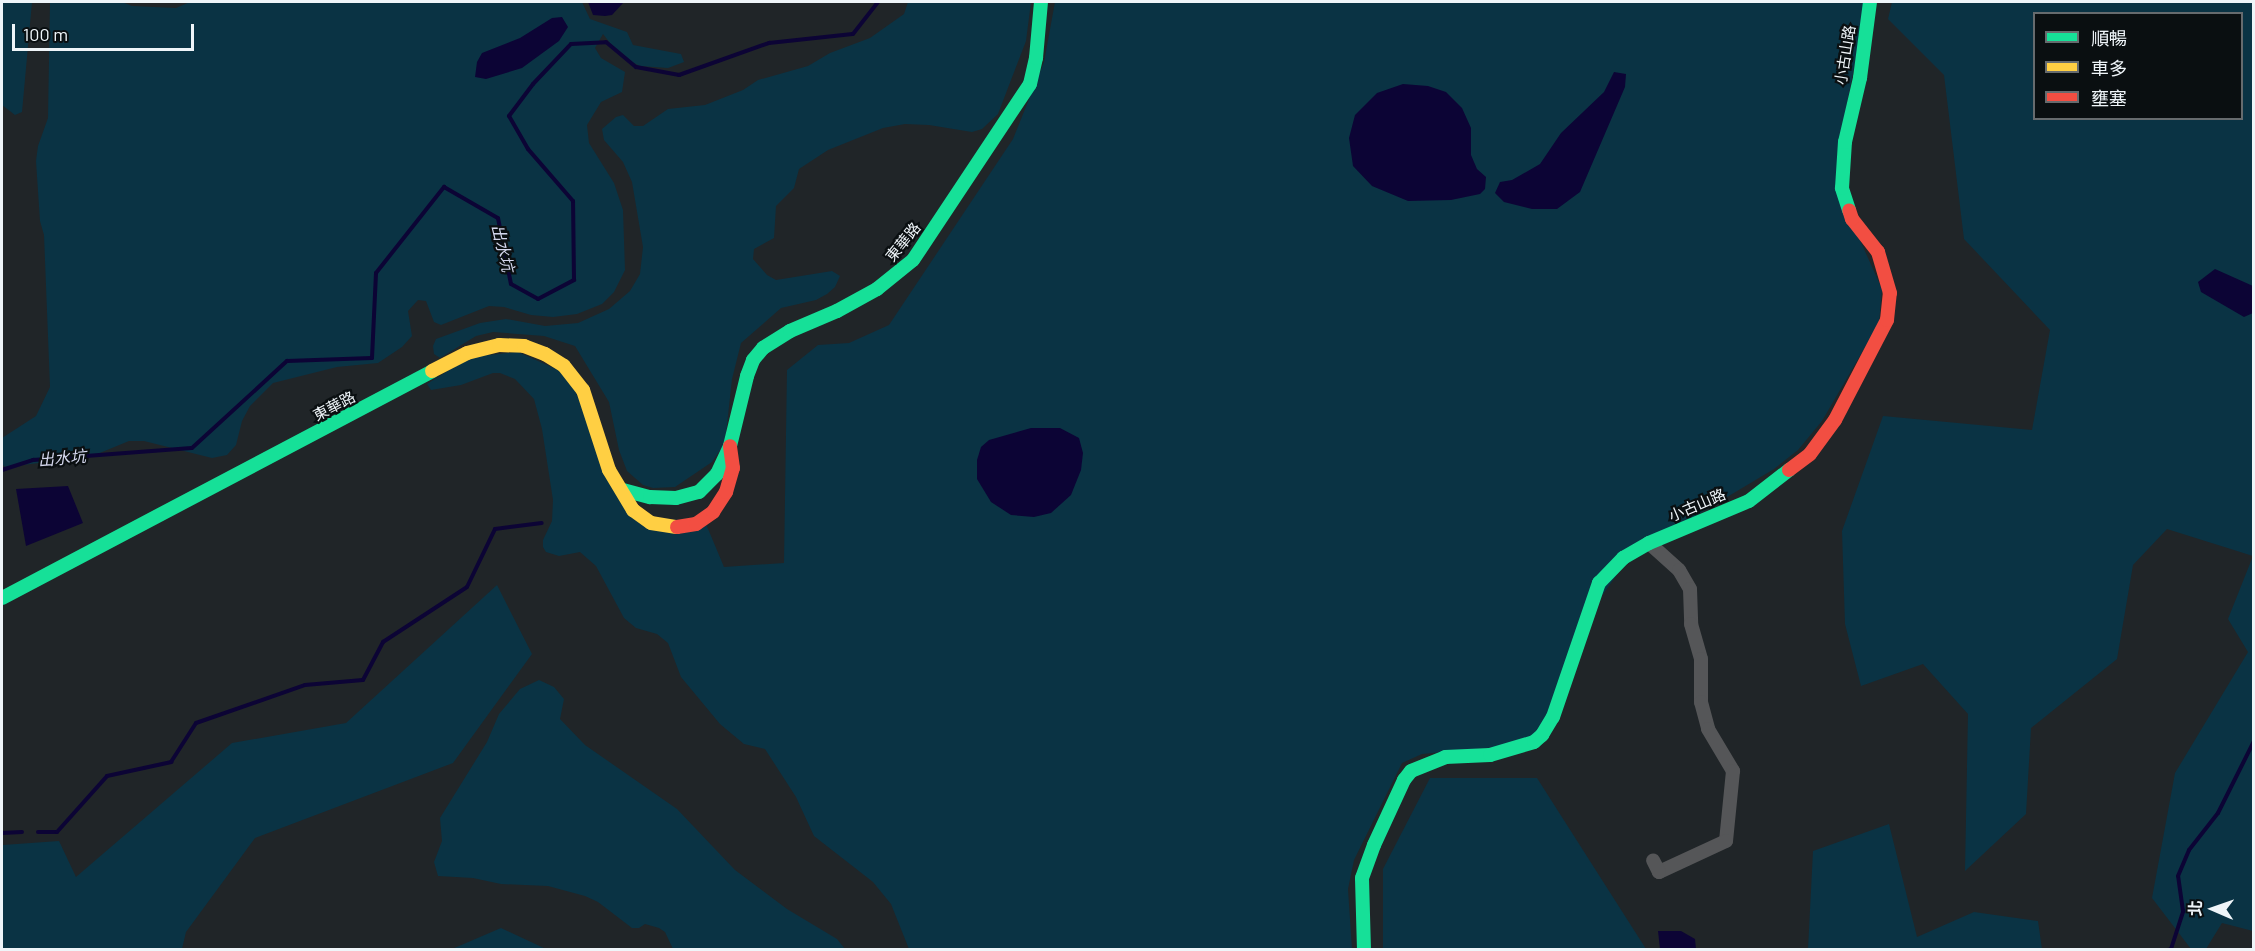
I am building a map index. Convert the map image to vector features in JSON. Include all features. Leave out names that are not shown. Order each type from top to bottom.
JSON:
[{"type":"street","name":"東華路","points":[[623,490],[650,497],[676,498],[699,492],[717,474],[730,446],[747,376],[753,360],[763,348],[790,331],[837,311],[897,275],[913,260],[1030,84],[1036,58],[1041,2]]},
{"type":"street","name":"小古山路","points":[[1365,950],[1362,878],[1374,845],[1410,771],[1445,757],[1490,755],[1534,742],[1542,735],[1553,717],[1599,583],[1623,558],[1649,543],[1749,501],[1810,454],[1835,420],[1887,320],[1890,293],[1878,252],[1852,219],[1842,188],[1845,142],[1860,78],[1870,2]]},
{"type":"street","name":"東華路","points":[[2,598],[467,353],[499,345],[524,346],[545,354],[564,366],[583,390],[609,470],[633,510],[651,523],[672,528],[696,524],[713,512],[726,492],[733,468],[730,446]]},
{"type":"street","points":[[1649,543],[1678,570],[1690,589],[1691,624],[1701,659],[1701,702],[1708,729],[1733,771],[1726,841],[1659,872],[1653,860]]},
{"type":"shaded area","points":[[2,2],[32,2],[22,112],[15,115],[2,105]]},
{"type":"shaded area","points":[[50,2],[122,2],[132,6],[176,8],[190,2],[582,2],[590,19],[627,32],[633,45],[681,54],[684,62],[668,68],[640,66],[621,57],[603,34],[595,48],[601,58],[625,72],[622,92],[601,102],[587,125],[589,143],[614,183],[623,210],[625,270],[614,292],[602,304],[577,314],[553,317],[489,306],[441,325],[434,322],[426,301],[418,300],[408,311],[412,336],[402,347],[378,363],[337,367],[273,383],[250,406],[242,421],[236,445],[227,455],[212,458],[144,441],[129,441],[90,457],[5,467],[2,464],[2,438],[36,416],[50,387],[44,235],[40,221],[36,161],[38,146],[48,118]]},
{"type":"shaded area","points":[[588,2],[624,2],[612,15],[605,16],[593,15]]},
{"type":"shaded area","points":[[908,2],[1031,2],[1026,41],[998,114],[982,129],[972,132],[929,125],[905,124],[883,128],[828,150],[799,169],[794,188],[776,206],[774,238],[754,249],[753,259],[767,275],[776,280],[832,271],[840,276],[835,287],[827,294],[816,300],[781,308],[741,343],[732,379],[725,443],[712,462],[675,487],[653,488],[643,485],[627,471],[619,450],[609,402],[575,346],[544,336],[493,332],[476,336],[440,358],[434,354],[433,346],[436,339],[480,323],[506,319],[545,326],[578,323],[609,309],[630,291],[640,274],[643,247],[632,182],[623,162],[604,140],[602,129],[616,117],[623,115],[634,126],[643,126],[668,109],[705,105],[743,90],[758,80],[808,66],[830,53],[870,38],[904,14]]},
{"type":"shaded area","points":[[1055,2],[1867,2],[1837,155],[1859,238],[1882,289],[1879,323],[1822,421],[1798,450],[1774,469],[1697,515],[1626,562],[1601,597],[1559,701],[1529,740],[1508,746],[1422,754],[1402,763],[1354,860],[1348,889],[1352,949],[909,949],[891,904],[873,882],[814,836],[796,797],[765,749],[744,744],[720,724],[681,677],[668,643],[657,634],[636,628],[624,618],[596,566],[580,552],[559,556],[546,552],[543,540],[552,521],[553,500],[542,429],[534,399],[515,379],[500,373],[493,373],[461,385],[431,390],[427,384],[470,357],[518,352],[558,370],[569,378],[633,516],[706,524],[724,567],[784,563],[787,370],[818,345],[849,343],[889,325],[1013,139],[1044,62]]},
{"type":"shaded area","points":[[1892,2],[2253,2],[2253,556],[2167,529],[2133,565],[2117,659],[2031,728],[2026,814],[1965,871],[1968,714],[1923,664],[1861,686],[1845,624],[1842,531],[1883,416],[2032,430],[2050,330],[1964,239],[1944,75],[1888,19]]},
{"type":"shaded area","points":[[562,17],[568,27],[559,41],[522,68],[486,79],[475,77],[477,62],[482,53],[520,38],[552,18]]},
{"type":"shaded area","points":[[1614,72],[1626,74],[1625,87],[1580,192],[1557,209],[1532,209],[1504,202],[1495,193],[1500,182],[1512,180],[1540,164],[1561,133],[1604,92]]},
{"type":"shaded area","points":[[1403,84],[1428,86],[1446,92],[1462,108],[1471,128],[1471,155],[1477,169],[1486,177],[1485,189],[1480,194],[1451,200],[1408,201],[1372,186],[1353,166],[1349,138],[1355,115],[1377,93]]},
{"type":"shaded area","points":[[2215,269],[2253,286],[2253,313],[2244,317],[2201,292],[2198,282]]},
{"type":"shaded area","points":[[1031,428],[1060,428],[1079,438],[1083,453],[1081,470],[1071,495],[1051,513],[1034,517],[1011,515],[991,502],[977,479],[977,460],[981,447],[989,440]]},
{"type":"shaded area","points":[[68,486],[83,523],[26,546],[16,489]]},
{"type":"shaded area","points":[[2253,556],[2253,931],[2222,923],[2206,949],[2191,949],[2152,898],[2175,773],[2248,652],[2228,619]]},
{"type":"shaded area","points":[[497,585],[532,654],[453,763],[255,838],[186,932],[182,949],[2,949],[3,845],[59,841],[76,877],[232,743],[346,723]]},
{"type":"shaded area","points":[[539,680],[554,687],[564,699],[560,719],[585,745],[677,809],[735,870],[787,909],[837,939],[845,949],[673,949],[665,932],[659,928],[645,924],[639,928],[632,928],[598,902],[585,896],[548,886],[501,884],[473,878],[438,876],[434,862],[442,841],[440,818],[487,742],[499,714],[520,689]]},
{"type":"shaded area","points":[[1430,778],[1537,778],[1646,949],[1383,949],[1383,869]]},
{"type":"shaded area","points":[[1889,824],[1917,937],[1974,912],[2038,921],[2042,949],[1808,949],[1813,851]]},
{"type":"shaded area","points":[[501,928],[546,949],[452,949]]},
{"type":"shaded area","points":[[1658,931],[1681,931],[1695,939],[1696,949],[1660,949]]},
{"type":"waterway","name":"出水坑","points":[[2,470],[33,460],[192,448],[287,361],[372,358],[376,273],[444,187],[498,218],[511,284],[538,299],[574,280],[573,201],[528,149],[509,116],[533,84],[571,44],[606,42],[636,67],[679,75],[769,43],[853,34],[878,2]]},
{"type":"waterway","points":[[38,832],[57,832],[107,776],[171,762],[196,723],[305,685],[363,680],[383,642],[467,587],[495,529],[542,523]]},
{"type":"waterway","points":[[2168,950],[2171,949],[2183,911],[2178,876],[2189,850],[2218,813],[2254,741]]},
{"type":"waterway","points":[[2,833],[22,832]]},
{"type":"traffic: fast","points":[[623,490],[650,497],[676,498],[699,492],[717,474],[730,446],[747,376],[753,360],[763,348],[790,331],[837,311],[877,289],[913,260],[1030,84],[1036,58],[1041,2]]},
{"type":"traffic: fast","points":[[1849,210],[1842,188],[1845,142],[1860,78],[1870,2]]},
{"type":"traffic: fast","points":[[2,598],[432,371]]},
{"type":"traffic: fast","points":[[1364,950],[1362,878],[1374,845],[1404,780],[1411,771],[1445,757],[1490,755],[1534,742],[1542,735],[1553,717],[1599,583],[1623,558],[1649,543],[1749,501],[1789,470]]},
{"type":"traffic: slow","points":[[432,371],[467,353],[499,345],[524,346],[545,354],[564,366],[583,390],[609,470],[633,510],[651,523],[677,527]]},
{"type":"traffic: jam","points":[[1789,470],[1810,454],[1835,420],[1887,320],[1890,293],[1878,252],[1852,219],[1849,210]]},
{"type":"traffic: jam","points":[[677,527],[696,524],[713,512],[726,492],[733,468],[730,446]]}]
